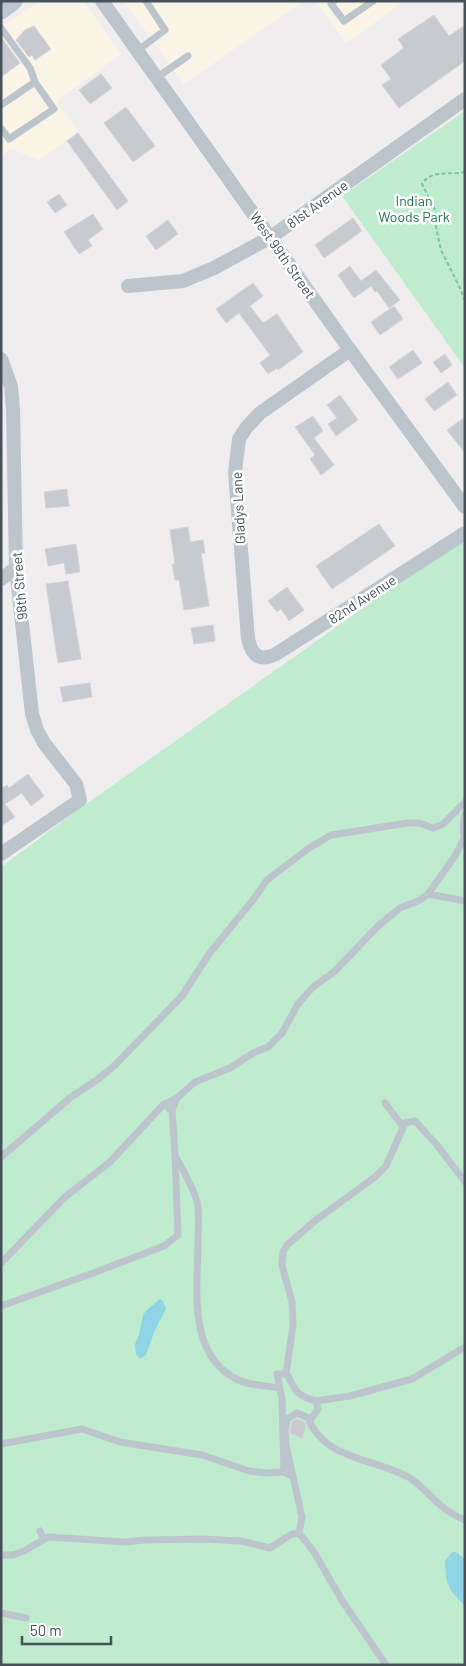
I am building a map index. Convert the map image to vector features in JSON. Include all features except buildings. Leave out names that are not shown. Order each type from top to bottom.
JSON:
[{"type":"street","points":[[1,10],[13,1]]},
{"type":"street","name":"West 99th Street","points":[[102,1],[350,350],[465,507]]},
{"type":"street","name":"81st Avenue","points":[[128,286],[183,281],[214,268],[271,237],[465,99]]},
{"type":"street","name":"Gladys Lane","points":[[258,656],[252,652],[248,639],[235,472],[239,439],[260,413],[350,350]]},
{"type":"street","name":"98th Street","points":[[1,359],[11,386],[16,568],[32,714],[44,743],[76,784],[80,800],[1,854]]},
{"type":"street","name":"82nd Avenue","points":[[258,656],[264,658],[276,654],[465,533]]},
{"type":"street","points":[[1,579],[16,568]]},
{"type":"lane","points":[[137,51],[165,30],[146,1]]},
{"type":"lane","points":[[334,1],[331,4],[344,21],[373,1]]},
{"type":"lane","points":[[1,28],[30,68],[35,82],[54,109],[9,139],[1,128]]},
{"type":"lane","points":[[156,78],[188,56]]},
{"type":"lane","points":[[1,104],[35,82]]},
{"type":"lane","points":[[1,1157],[71,1097],[97,1080],[115,1064],[182,996],[209,954],[254,900],[267,880],[288,863],[331,835],[408,823],[419,823],[433,828],[442,824],[465,802]]},
{"type":"lane","points":[[418,901],[428,894],[455,856],[464,838],[465,814]]},
{"type":"lane","points":[[428,894],[465,901]]},
{"type":"lane","points":[[1,1263],[65,1197],[110,1162],[163,1105],[176,1098],[195,1082],[230,1068],[253,1053],[268,1047],[282,1033],[298,1004],[313,987],[334,972],[379,925],[400,908],[418,901],[443,897]]},
{"type":"lane","points":[[1,1306],[164,1246],[175,1239],[178,1235],[172,1110],[176,1098]]},
{"type":"lane","points":[[163,1105],[172,1102],[169,1109],[172,1110]]},
{"type":"lane","points":[[385,1103],[401,1124],[415,1121],[465,1182]]},
{"type":"lane","points":[[404,1123],[386,1166],[375,1177],[316,1220],[287,1245],[283,1252],[282,1265],[292,1302],[293,1324],[286,1374],[304,1398],[316,1402],[350,1396],[412,1379],[465,1347]]},
{"type":"lane","points":[[175,1154],[197,1202],[198,1308],[199,1326],[204,1343],[220,1369],[240,1381],[279,1388]]},
{"type":"lane","points":[[284,1472],[282,1399],[277,1374],[286,1374]]},
{"type":"lane","points":[[316,1402],[318,1409],[311,1419],[296,1413],[287,1419],[285,1432],[292,1476],[302,1517],[299,1533],[314,1552],[343,1602],[386,1665]]},
{"type":"lane","points":[[308,1418],[313,1431],[323,1440],[340,1451],[411,1479],[450,1513],[465,1520]]},
{"type":"lane","points":[[1,1444],[82,1429],[120,1442],[202,1455],[249,1472],[284,1472],[292,1476]]},
{"type":"lane","points":[[40,1531],[44,1539]]},
{"type":"lane","points":[[1,1554],[13,1555],[48,1537],[126,1542],[204,1539],[241,1541],[270,1548],[292,1534],[299,1533]]},
{"type":"lane","points":[[1,1613],[26,1618]]},
{"type":"path","points":[[465,172],[431,175],[422,184],[436,212],[436,227],[441,250],[465,301]]},
{"type":"shaded area","points":[[39,1],[83,1],[121,54],[57,101],[78,132],[39,160],[12,149],[1,155],[1,27]]},
{"type":"shaded area","points":[[124,1],[303,1],[184,84]]},
{"type":"shaded area","points":[[316,1],[405,1],[346,43]]},
{"type":"green space","name":"Indian Woods Park","points":[[465,111],[465,368],[342,196]]},
{"type":"green space","points":[[465,536],[465,1665],[1,1665],[1,867],[75,812]]},
{"type":"water","points":[[160,1299],[163,1301],[166,1309],[155,1330],[146,1355],[140,1359],[136,1354],[135,1344],[143,1315]]},
{"type":"water","points":[[452,1552],[456,1552],[465,1559],[465,1606],[451,1591],[447,1581],[445,1561]]}]
